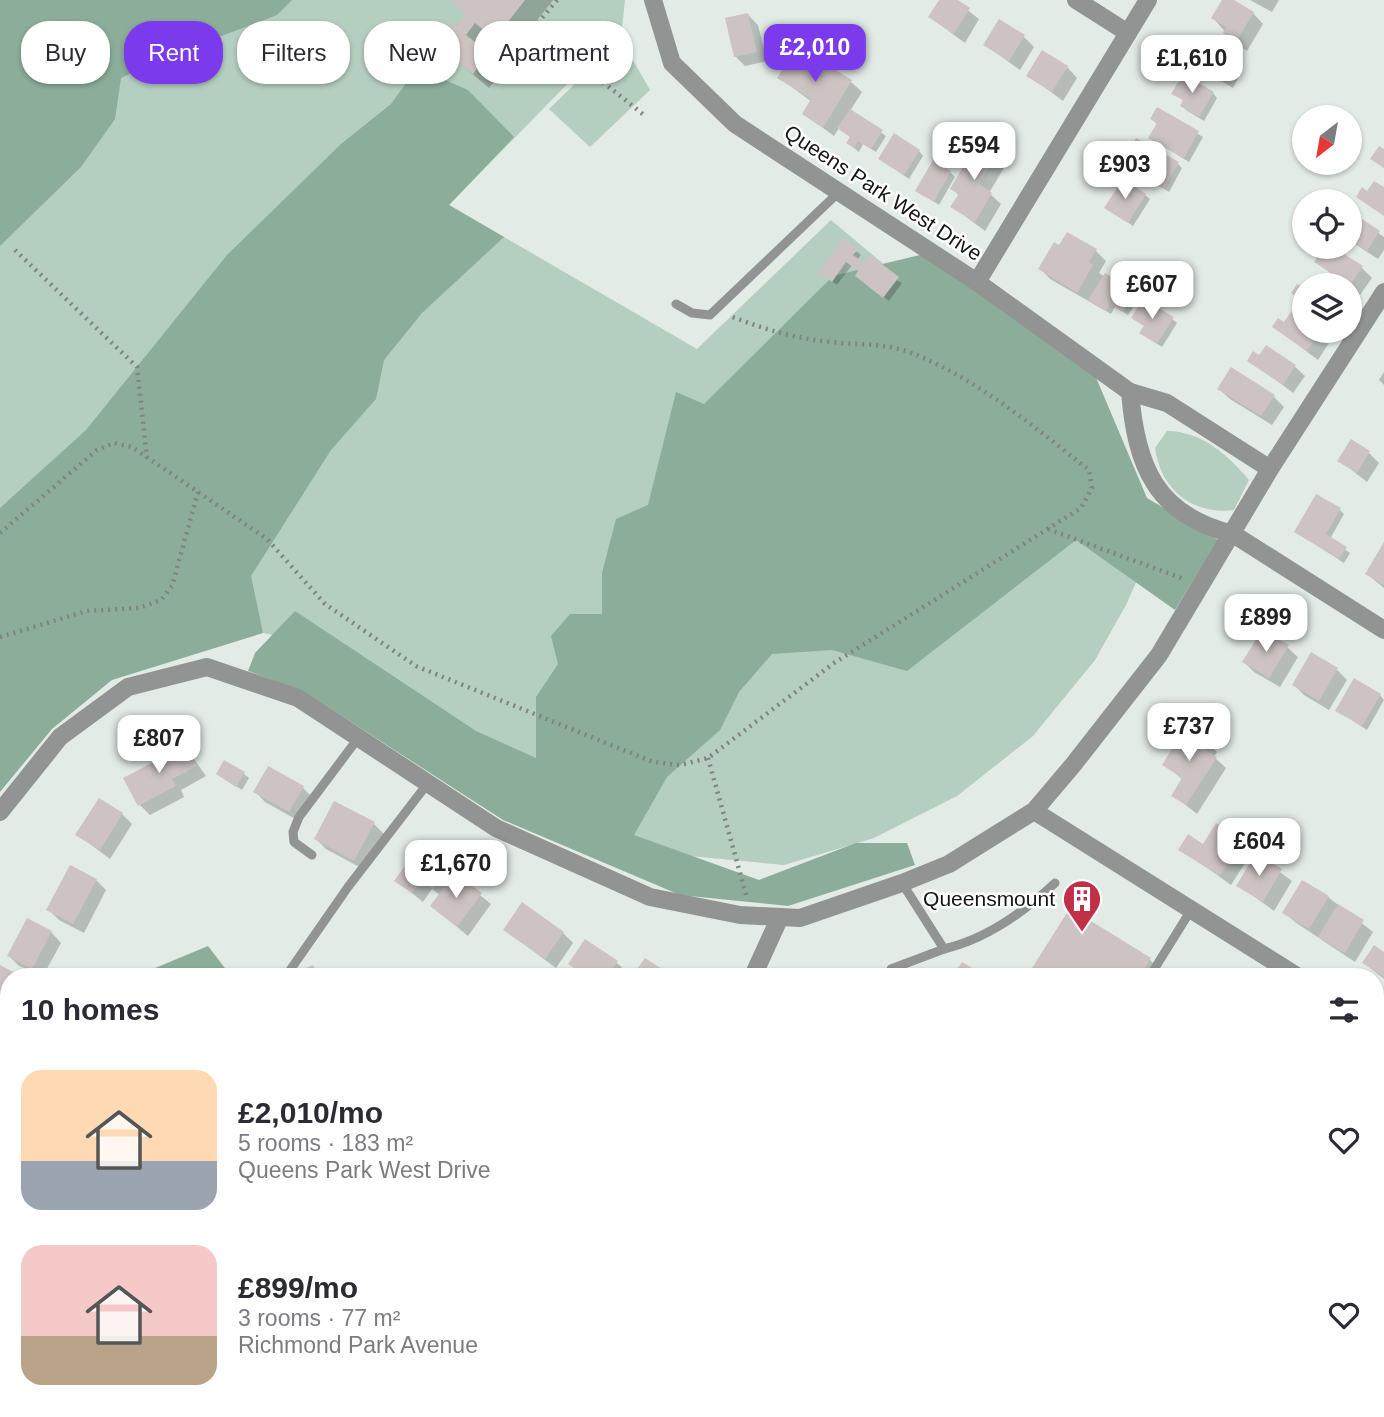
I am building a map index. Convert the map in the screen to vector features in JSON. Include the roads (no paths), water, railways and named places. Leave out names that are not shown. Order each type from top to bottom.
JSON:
[{"type":"street","name":"Queens Park West Drive","points":[[653,0],[672,63],[735,124],[977,282],[1130,392],[1167,403],[1270,469]]},
{"type":"street","points":[[1076,0],[1128,33]]},
{"type":"street","points":[[977,282],[1148,0]]},
{"type":"street","points":[[0,811],[60,737],[128,687],[207,667],[299,698],[496,828],[650,897],[752,915],[800,918],[902,883],[949,864],[1034,811],[1159,655],[1270,469],[1384,292]]},
{"type":"street","points":[[1130,392],[1134,434],[1153,485],[1168,501],[1208,528],[1233,534],[1384,630]]},
{"type":"street","points":[[1034,811],[1284,968]]},
{"type":"street","points":[[757,968],[780,917]]},
{"type":"lane","points":[[676,304],[702,316],[716,310],[838,192]]},
{"type":"lane","points":[[312,855],[294,842],[293,832],[299,817],[359,737]]},
{"type":"lane","points":[[292,968],[348,887],[428,783]]},
{"type":"lane","points":[[902,883],[944,949]]},
{"type":"lane","points":[[894,968],[962,945],[1001,925],[1031,905],[1055,883]]},
{"type":"lane","points":[[1155,968],[1191,910]]},
{"type":"place","name":"Queensmount","points":[[1082,933]]}]
